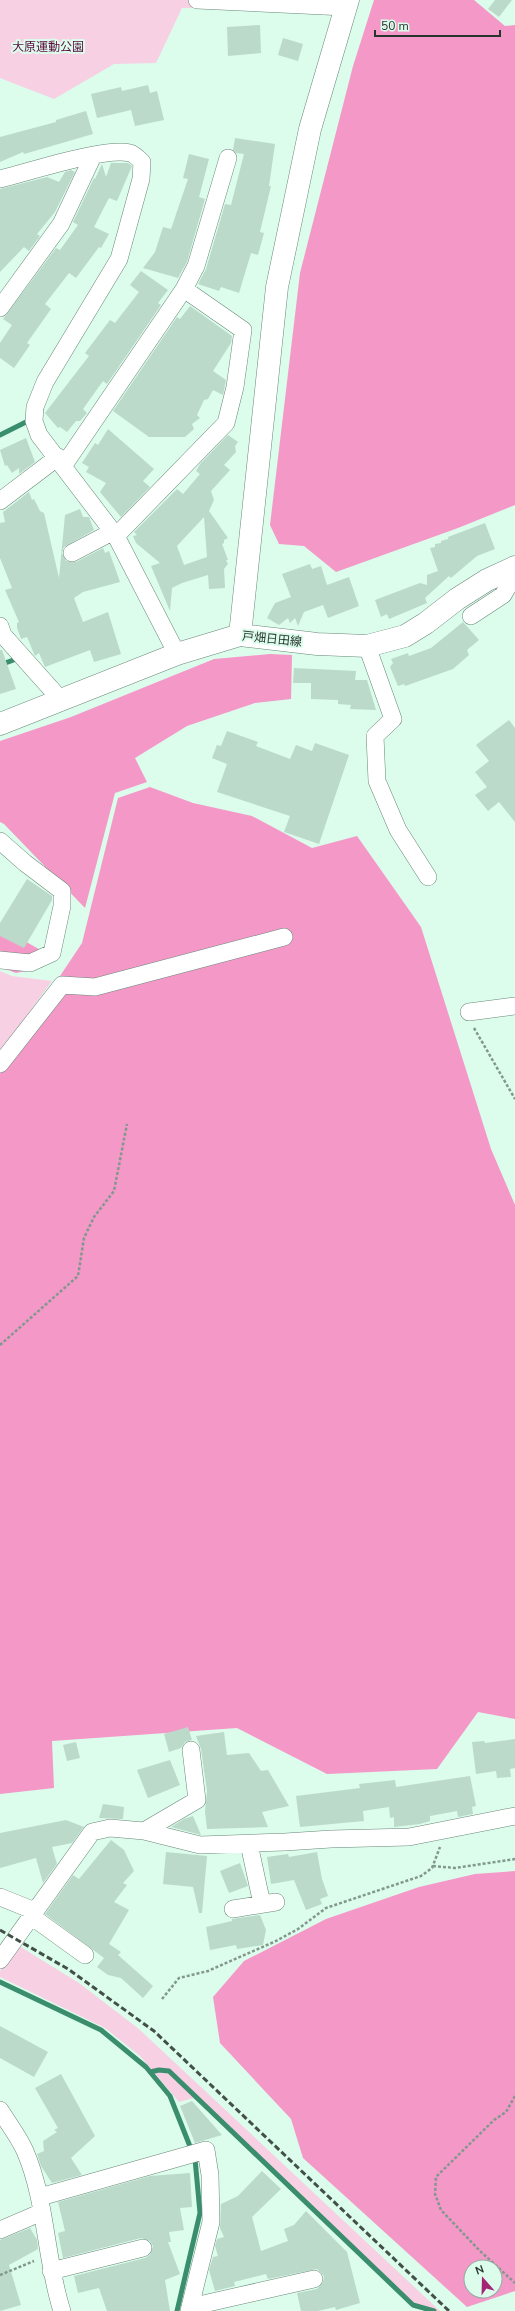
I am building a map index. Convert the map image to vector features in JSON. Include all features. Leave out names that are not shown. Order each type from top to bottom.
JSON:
[{"type":"street","points":[[197,0],[347,4],[310,129],[277,287],[240,635]]},
{"type":"street","points":[[0,179],[115,152],[131,153],[142,162],[141,179],[119,259],[45,382],[35,407],[34,421],[39,435],[61,461],[114,534],[177,654]]},
{"type":"street","points":[[0,308],[61,224],[93,156]]},
{"type":"street","points":[[0,501],[61,461],[184,289],[196,266],[228,158]]},
{"type":"street","points":[[72,553],[114,534],[226,423],[235,386],[243,330],[184,289]]},
{"type":"street","points":[[471,616],[503,595],[509,585],[510,569]]},
{"type":"street","name":"戸畑日田線","points":[[0,724],[177,654],[240,635],[317,644],[367,646],[405,636],[426,624],[457,599],[487,580],[510,569]]},
{"type":"street","points":[[0,626],[3,635],[61,700]]},
{"type":"street","points":[[367,646],[393,719],[375,736],[377,781],[398,830],[428,877]]},
{"type":"street","points":[[0,841],[25,863],[62,891],[62,906],[52,953],[30,963],[0,960]]},
{"type":"street","points":[[0,1064],[62,985],[95,987],[284,936]]},
{"type":"street","points":[[469,1012],[515,1006]]},
{"type":"street","points":[[144,1831],[197,1800],[191,1750]]},
{"type":"street","points":[[0,1960],[92,1832],[110,1828],[144,1831],[200,1846],[332,1838],[409,1837],[515,1816]]},
{"type":"street","points":[[233,1909],[269,1903],[249,1844]]},
{"type":"street","points":[[0,1897],[33,1914],[85,1955]]},
{"type":"street","points":[[0,2110],[25,2151],[41,2204],[50,2263],[62,2311]]},
{"type":"street","points":[[0,2230],[41,2204],[206,2150],[210,2175],[211,2222],[190,2309],[314,2279]]},
{"type":"street","points":[[50,2263],[144,2248]]},
{"type":"path","points":[[469,1012],[475,1032],[515,1099]]},
{"type":"path","points":[[0,1345],[78,1276],[84,1238],[94,1216],[114,1191],[127,1124]]},
{"type":"path","points":[[162,1999],[179,1978],[208,1972],[222,1966],[298,1929],[326,1908],[421,1876],[433,1866],[439,1850],[443,1830]]},
{"type":"path","points":[[433,1866],[455,1868],[515,1859]]},
{"type":"path","points":[[515,2096],[506,2112],[494,2120],[436,2177],[435,2194],[441,2210],[480,2251],[515,2283]]},
{"type":"path","points":[[0,2275],[50,2263]]},
{"type":"green space","name":"大原運動公園","points":[[0,0],[269,0],[269,7],[182,8],[156,63],[114,64],[54,99],[0,78]]},
{"type":"green space","points":[[0,971],[12,976],[52,981],[0,1052]]},
{"type":"green space","points":[[16,1944],[79,1983],[139,2029],[440,2311],[427,2311],[395,2290],[194,2098],[179,2102],[140,2056],[105,2028],[0,1977],[0,1971]]},
{"type":"shaded area","points":[[374,0],[474,0],[505,26],[515,25],[515,505],[458,528],[336,572],[304,546],[279,544],[270,525],[300,273],[353,66]]},
{"type":"shaded area","points":[[270,654],[292,655],[291,699],[255,703],[187,726],[135,758],[147,782],[115,793],[85,908],[4,824],[0,822],[0,741],[71,717],[214,659]]},
{"type":"shaded area","points":[[150,787],[193,803],[252,816],[312,848],[357,836],[421,927],[491,1149],[515,1205],[515,1719],[478,1712],[437,1769],[327,1774],[237,1728],[52,1741],[54,1788],[0,1794],[0,1066],[82,943],[118,798]]},
{"type":"shaded area","points":[[0,927],[44,952],[43,967],[16,973],[0,967]]},
{"type":"shaded area","points":[[515,1871],[515,2291],[503,2295],[503,2259],[463,2259],[463,2299],[491,2299],[467,2307],[303,2158],[291,2119],[220,2043],[213,1997],[244,1961],[326,1919],[419,1887],[475,1874]]},
{"type":"building","points":[[495,0],[512,0],[499,17],[488,9]]},
{"type":"building","points":[[260,25],[261,53],[228,56],[227,27]]},
{"type":"building","points":[[283,38],[303,44],[298,61],[278,55]]},
{"type":"building","points":[[148,85],[150,93],[157,91],[164,120],[135,126],[131,110],[97,118],[91,94],[121,87],[122,91]]},
{"type":"building","points":[[86,111],[93,134],[24,154],[23,152],[0,162],[0,137],[56,122],[56,120]]},
{"type":"building","points":[[235,138],[275,144],[269,186],[271,186],[260,232],[264,233],[258,255],[251,253],[239,293],[221,287],[219,291],[198,284],[206,269],[225,204],[231,205],[244,154],[236,153],[233,150]]},
{"type":"building","points":[[189,154],[209,159],[199,197],[205,199],[187,262],[178,278],[143,268],[155,252],[163,227],[171,229],[188,179],[183,178]]},
{"type":"building","points":[[111,163],[128,163],[132,166],[117,201],[109,198],[94,227],[109,234],[101,248],[99,247],[76,278],[69,273],[45,304],[51,309],[27,343],[30,345],[14,368],[0,358],[0,343],[12,325],[3,319],[56,248],[60,250],[78,225],[73,222],[94,178],[95,179],[102,164],[106,177]]},
{"type":"building","points":[[71,170],[75,172],[55,212],[37,234],[40,236],[29,251],[24,247],[0,272],[0,189],[47,177],[59,182],[65,172]]},
{"type":"building","points":[[141,271],[168,290],[158,303],[161,305],[107,384],[103,381],[83,409],[87,413],[80,421],[76,421],[67,432],[60,427],[58,428],[45,413],[89,356],[85,353],[110,320],[115,323],[139,292],[130,285]]},
{"type":"building","points":[[190,306],[232,336],[231,343],[213,371],[226,380],[223,395],[213,390],[208,399],[204,400],[197,415],[200,418],[192,424],[194,429],[185,437],[149,437],[113,411],[177,317],[180,319]]},
{"type":"building","points":[[108,429],[154,469],[143,481],[150,487],[121,517],[100,492],[106,483],[86,472],[89,467],[82,463],[95,443],[98,445]]},
{"type":"building","points":[[228,435],[238,442],[235,446],[236,452],[224,465],[230,470],[211,491],[214,500],[209,511],[228,538],[224,540],[224,543],[222,544],[228,560],[226,560],[228,564],[224,569],[225,588],[209,589],[208,575],[182,583],[172,588],[170,611],[151,566],[160,563],[136,543],[133,536],[137,535],[134,532],[177,489],[183,494],[200,474],[196,471],[200,464]],"holes":[[[204,517],[207,557],[184,565],[177,546]]]},
{"type":"building","points":[[26,438],[35,462],[19,474],[19,468],[12,473],[7,465],[5,466],[0,450]]},
{"type":"building","points":[[29,492],[32,500],[34,499],[40,511],[44,513],[59,578],[65,515],[80,509],[83,517],[89,517],[94,530],[64,547],[62,553],[66,561],[76,562],[103,548],[105,553],[109,551],[120,582],[83,592],[74,598],[83,622],[108,612],[121,654],[94,662],[90,650],[45,667],[39,653],[35,656],[27,637],[21,639],[17,628],[17,623],[19,622],[5,590],[12,588],[0,558],[0,523],[5,522],[3,512]]},
{"type":"building","points":[[485,523],[495,549],[477,556],[451,578],[449,576],[425,598],[427,603],[389,619],[387,614],[381,617],[375,600],[420,583],[427,585],[427,575],[438,571],[430,548],[435,547],[435,544],[441,543],[441,541],[448,539],[448,537]]},
{"type":"building","points":[[310,564],[312,569],[321,566],[327,585],[349,577],[359,606],[328,618],[323,605],[304,612],[298,626],[295,618],[290,623],[288,618],[279,625],[267,618],[275,603],[291,597],[282,574]]},
{"type":"building","points":[[463,622],[479,640],[467,650],[469,655],[453,669],[405,686],[404,684],[398,686],[390,667],[393,663],[391,659],[408,653],[409,656],[431,648]]},
{"type":"building","points":[[0,650],[2,650],[16,689],[0,694]]},
{"type":"building","points":[[294,668],[356,671],[355,680],[367,680],[376,710],[350,709],[351,705],[338,704],[338,700],[311,699],[311,683],[293,683]]},
{"type":"building","points":[[509,720],[515,728],[515,822],[499,802],[488,811],[475,795],[487,787],[475,772],[489,761],[476,745]]},
{"type":"building","points":[[227,731],[258,742],[256,746],[290,759],[296,745],[312,751],[315,743],[349,755],[319,844],[284,832],[290,816],[217,792],[227,764],[212,758],[217,745],[221,746]]},
{"type":"building","points":[[27,879],[52,896],[52,900],[24,948],[0,936],[0,923]]},
{"type":"building","points":[[188,1727],[192,1740],[185,1742],[181,1748],[169,1752],[164,1734]]},
{"type":"building","points":[[224,1732],[227,1755],[249,1753],[261,1771],[268,1770],[289,1806],[262,1812],[268,1827],[207,1829],[205,1812],[207,1791],[201,1749],[196,1736]]},
{"type":"building","points":[[515,1739],[515,1768],[510,1769],[511,1777],[497,1778],[496,1771],[476,1774],[472,1742],[484,1741],[485,1743]]},
{"type":"building","points":[[76,1742],[80,1758],[67,1761],[63,1745]]},
{"type":"building","points":[[170,1760],[180,1785],[148,1798],[137,1770]]},
{"type":"building","points":[[470,1776],[476,1806],[472,1807],[473,1814],[458,1817],[457,1811],[430,1816],[430,1821],[420,1824],[394,1827],[394,1817],[390,1818],[389,1807],[363,1811],[364,1821],[300,1827],[296,1796],[360,1788],[359,1784],[395,1780],[396,1787]]},
{"type":"building","points":[[103,1804],[124,1807],[123,1819],[99,1818]]},
{"type":"building","points":[[193,1816],[201,1835],[171,1827],[184,1819]]},
{"type":"building","points":[[66,1820],[84,1827],[72,1843],[52,1847],[57,1864],[43,1883],[36,1858],[0,1868],[0,1833]]},
{"type":"building","points":[[111,1840],[124,1850],[134,1871],[123,1883],[127,1885],[114,1902],[129,1910],[109,1944],[121,1952],[118,1955],[153,1986],[143,1998],[121,1978],[108,1975],[97,1967],[104,1958],[45,1914],[73,1875],[79,1879]]},
{"type":"building","points":[[166,1852],[207,1856],[202,1913],[199,1913],[193,1887],[163,1884]]},
{"type":"building","points":[[317,1852],[322,1879],[328,1896],[320,1899],[322,1904],[306,1910],[294,1880],[271,1884],[267,1857],[288,1854],[289,1857]]},
{"type":"building","points":[[240,1863],[248,1886],[229,1893],[220,1871]]},
{"type":"building","points":[[260,1915],[266,1930],[263,1945],[237,1949],[236,1945],[210,1950],[206,1927],[232,1921],[232,1919]]},
{"type":"building","points":[[0,2026],[48,2052],[34,2077],[0,2058]]},
{"type":"building","points":[[61,2074],[95,2136],[71,2158],[82,2175],[52,2183],[41,2166],[37,2154],[44,2151],[43,2141],[57,2132],[54,2130],[58,2128],[35,2088]]},
{"type":"building","points":[[192,2101],[222,2135],[195,2143],[180,2106]]},
{"type":"building","points":[[262,2171],[281,2189],[252,2217],[261,2251],[288,2241],[284,2229],[294,2225],[306,2211],[347,2252],[360,2303],[336,2310],[335,2307],[318,2311],[301,2311],[297,2293],[317,2289],[323,2282],[324,2276],[317,2269],[268,2279],[266,2274],[234,2282],[235,2286],[215,2291],[209,2270],[213,2257],[218,2256],[215,2246],[217,2239],[224,2237],[220,2228],[221,2204],[238,2196]]},
{"type":"building","points":[[190,2173],[192,2207],[180,2208],[184,2230],[169,2232],[171,2242],[168,2242],[180,2274],[165,2280],[170,2311],[107,2311],[99,2288],[78,2293],[74,2276],[145,2258],[150,2255],[153,2246],[150,2241],[141,2238],[63,2258],[58,2233],[65,2231],[58,2202],[150,2176]]},
{"type":"building","points":[[30,2228],[37,2240],[38,2249],[9,2265],[21,2305],[0,2311],[0,2240]]},
{"type":"waterway","points":[[0,435],[26,422]]},
{"type":"waterway","points":[[0,665],[19,658]]},
{"type":"waterway","points":[[0,1982],[101,2030],[146,2067],[170,2096],[195,2159],[200,2213],[177,2311]]},
{"type":"waterway","points":[[150,2072],[159,2070],[169,2071],[413,2305],[434,2311]]},
{"type":"railway","points":[[0,1930],[68,1969],[154,2031],[449,2311]]}]
